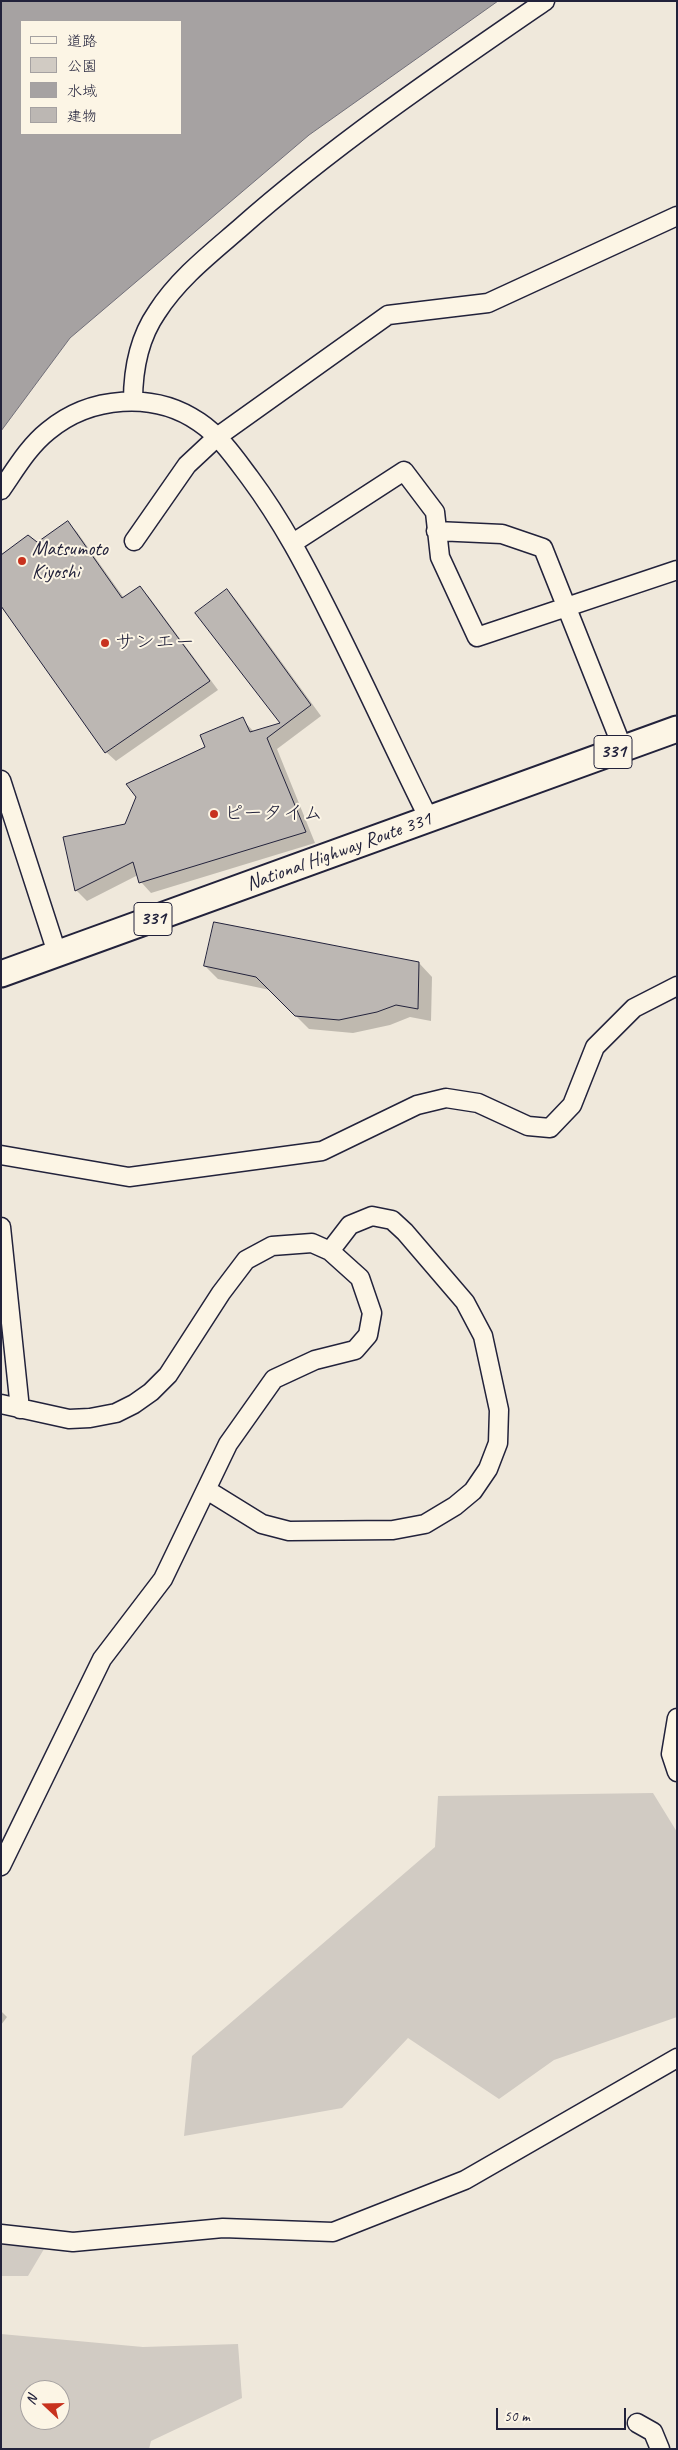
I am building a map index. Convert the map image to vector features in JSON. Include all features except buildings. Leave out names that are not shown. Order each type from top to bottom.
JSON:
[{"type":"highway","name":"National Highway Route 331","points":[[1,974],[677,729]]},
{"type":"street","points":[[133,401],[133,376],[143,339],[157,312],[191,271],[268,203],[377,118],[545,1]]},
{"type":"street","points":[[134,542],[187,465],[217,437],[388,315],[488,303],[677,216]]},
{"type":"street","points":[[1,490],[29,450],[48,430],[70,416],[95,406],[113,402],[145,401],[173,408],[200,422],[217,437],[262,494],[293,543],[429,819]]},
{"type":"street","points":[[293,543],[404,471],[435,512],[440,557],[477,637],[677,570]]},
{"type":"street","points":[[436,532],[502,534],[543,548],[623,749]]},
{"type":"street","points":[[1,780],[57,953]]},
{"type":"street","points":[[1,1155],[129,1177],[322,1151],[416,1105],[446,1098],[478,1103],[528,1126],[550,1128],[572,1105],[595,1046],[634,1008],[677,986]]},
{"type":"street","points":[[207,1490],[262,1524],[289,1531],[393,1530],[425,1524],[455,1506],[473,1490],[488,1469],[498,1443],[499,1410],[483,1336],[465,1302],[438,1273],[405,1232],[392,1220],[372,1216],[350,1225],[330,1251]]},
{"type":"street","points":[[1,1227],[20,1409]]},
{"type":"street","points":[[1,1404],[69,1419],[90,1418],[116,1412],[134,1404],[151,1392],[168,1375],[221,1293],[246,1260],[272,1246],[294,1243],[312,1244],[330,1251],[360,1278],[372,1313],[368,1335],[355,1350],[315,1360],[274,1379],[228,1444],[163,1579],[102,1659],[1,1866]]},
{"type":"street","points":[[1,1418],[20,1409]]},
{"type":"street","points":[[677,1718],[671,1754],[677,1772]]},
{"type":"street","points":[[1,2234],[73,2242],[223,2228],[333,2232],[465,2180],[677,2058]]},
{"type":"street","points":[[637,2423],[653,2432],[660,2449]]},
{"type":"green space","points":[[653,1793],[677,1832],[677,2017],[554,2060],[499,2099],[408,2038],[342,2108],[184,2136],[192,2056],[435,1847],[438,1796]]},
{"type":"green space","points":[[1,2238],[44,2249],[28,2276],[1,2276]]},
{"type":"green space","points":[[1,2334],[143,2347],[238,2344],[242,2398],[151,2441],[149,2449],[1,2449]]},
{"type":"water","points":[[1,1],[498,1],[309,135],[70,338],[1,431]]},
{"type":"place","name":"Matsumoto Kiyoshi","points":[[22,561]]},
{"type":"place","name":"サンエー","points":[[105,643]]},
{"type":"place","name":"ピータイム","points":[[214,814]]}]
